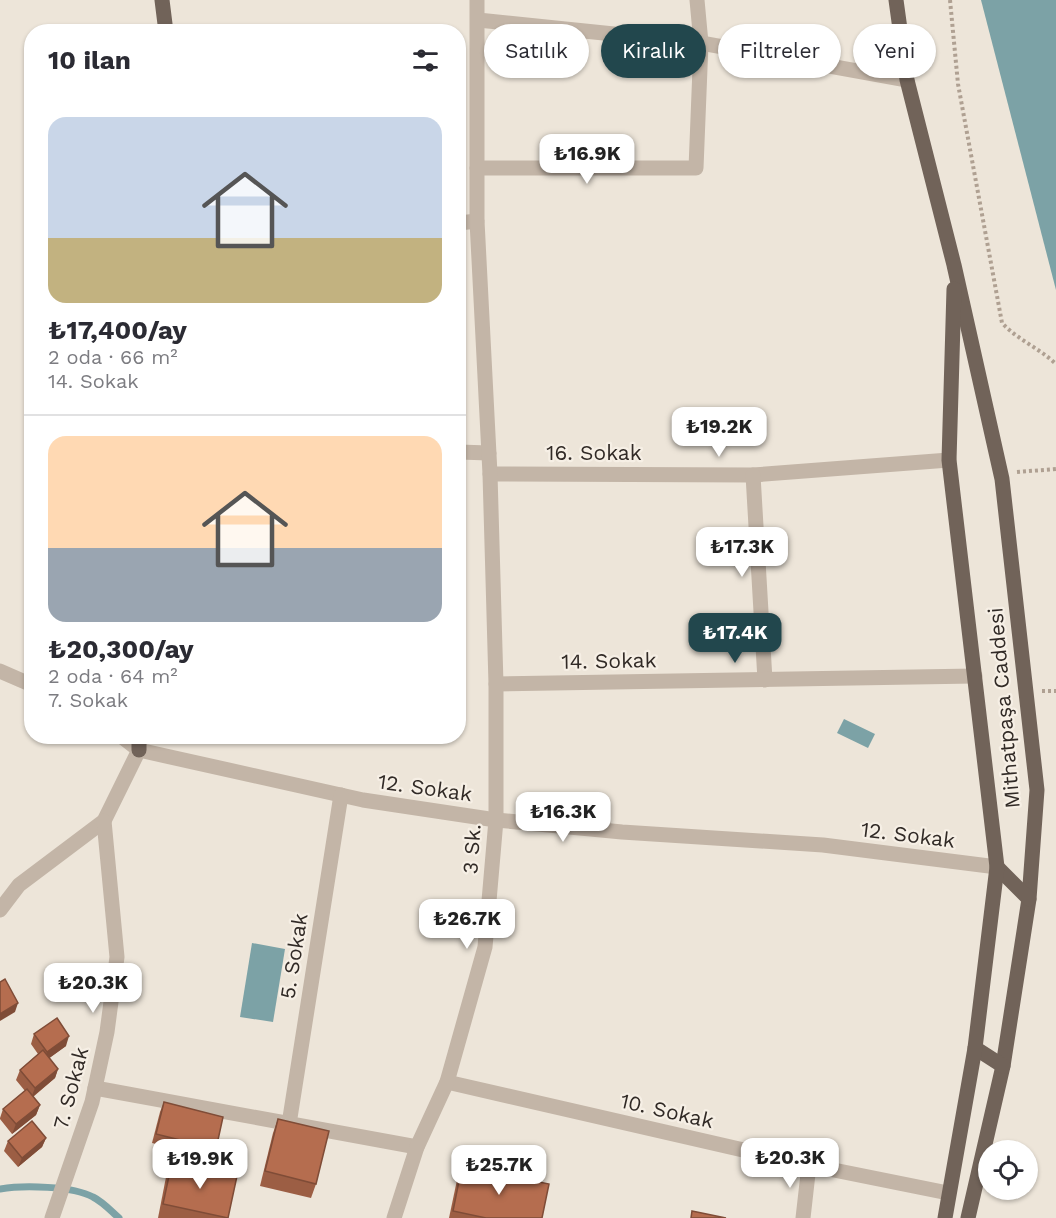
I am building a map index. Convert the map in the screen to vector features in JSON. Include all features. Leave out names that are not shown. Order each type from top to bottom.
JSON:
[{"type":"main road","points":[[162,0],[165,24]]},
{"type":"main road","name":"Mithatpaşa Caddesi","points":[[896,0],[907,81],[954,265],[1001,474],[1037,790],[1029,899],[1003,1066],[968,1218]]},
{"type":"main road","name":"Mithatpaşa Caddesi","points":[[945,1218],[975,1048],[997,867],[949,460],[954,265]]},
{"type":"main road","points":[[997,867],[1029,899]]},
{"type":"main road","points":[[975,1048],[1003,1066]]},
{"type":"street","name":"3 Sk.","points":[[394,1218],[417,1147],[447,1082],[485,947],[496,820],[496,684],[490,474],[477,221],[477,0]]},
{"type":"street","points":[[697,0],[699,24]]},
{"type":"street","points":[[478,20],[601,33]]},
{"type":"street","points":[[706,44],[907,81]]},
{"type":"street","points":[[477,168],[696,168],[699,78]]},
{"type":"street","points":[[466,222],[477,221]]},
{"type":"street","points":[[466,452],[489,453]]},
{"type":"street","name":"16. Sokak","points":[[490,474],[753,475],[949,460]]},
{"type":"street","points":[[753,475],[765,680]]},
{"type":"street","points":[[0,671],[24,682]]},
{"type":"street","name":"14. Sokak","points":[[496,684],[975,676]]},
{"type":"street","points":[[0,910],[19,885],[104,821],[139,744]]},
{"type":"street","name":"12. Sokak","points":[[143,744],[341,795],[496,820],[622,832],[823,845],[997,867]]},
{"type":"street","name":"5. Sokak","points":[[289,1124],[341,795]]},
{"type":"street","name":"7. Sokak","points":[[52,1218],[95,1088],[107,1032],[117,957],[104,821]]},
{"type":"street","name":"10. Sokak","points":[[447,1082],[809,1165],[948,1193]]},
{"type":"street","points":[[95,1088],[417,1147]]},
{"type":"street","points":[[803,1218],[809,1165]]},
{"type":"path","points":[[950,0],[958,84],[1002,323],[1015,337],[1039,348],[1056,364]]},
{"type":"path","points":[[1001,474],[1056,469]]},
{"type":"water","points":[[981,0],[1056,0],[1056,290]]},
{"type":"water","points":[[844,719],[875,734],[868,748],[837,733]]},
{"type":"water","points":[[252,943],[285,949],[273,1022],[240,1017]]},
{"type":"building","points":[[5,979],[18,1003],[0,1014],[0,982]]},
{"type":"building","points":[[57,1018],[69,1036],[47,1052],[34,1034]]},
{"type":"building","points":[[43,1050],[58,1069],[35,1088],[20,1070]]},
{"type":"building","points":[[27,1089],[40,1105],[16,1124],[3,1109]]},
{"type":"building","points":[[164,1102],[223,1117],[216,1149],[156,1134]]},
{"type":"building","points":[[278,1119],[329,1131],[316,1184],[265,1171]]},
{"type":"building","points":[[32,1121],[46,1138],[22,1158],[8,1141]]},
{"type":"building","points":[[172,1162],[237,1176],[228,1218],[163,1204]]},
{"type":"building","points":[[462,1166],[549,1184],[542,1218],[486,1218],[453,1211]]},
{"type":"building","points":[[692,1211],[726,1218],[691,1218]]},
{"type":"waterway","points":[[0,1189],[34,1187],[84,1193],[97,1199],[119,1218]]}]
